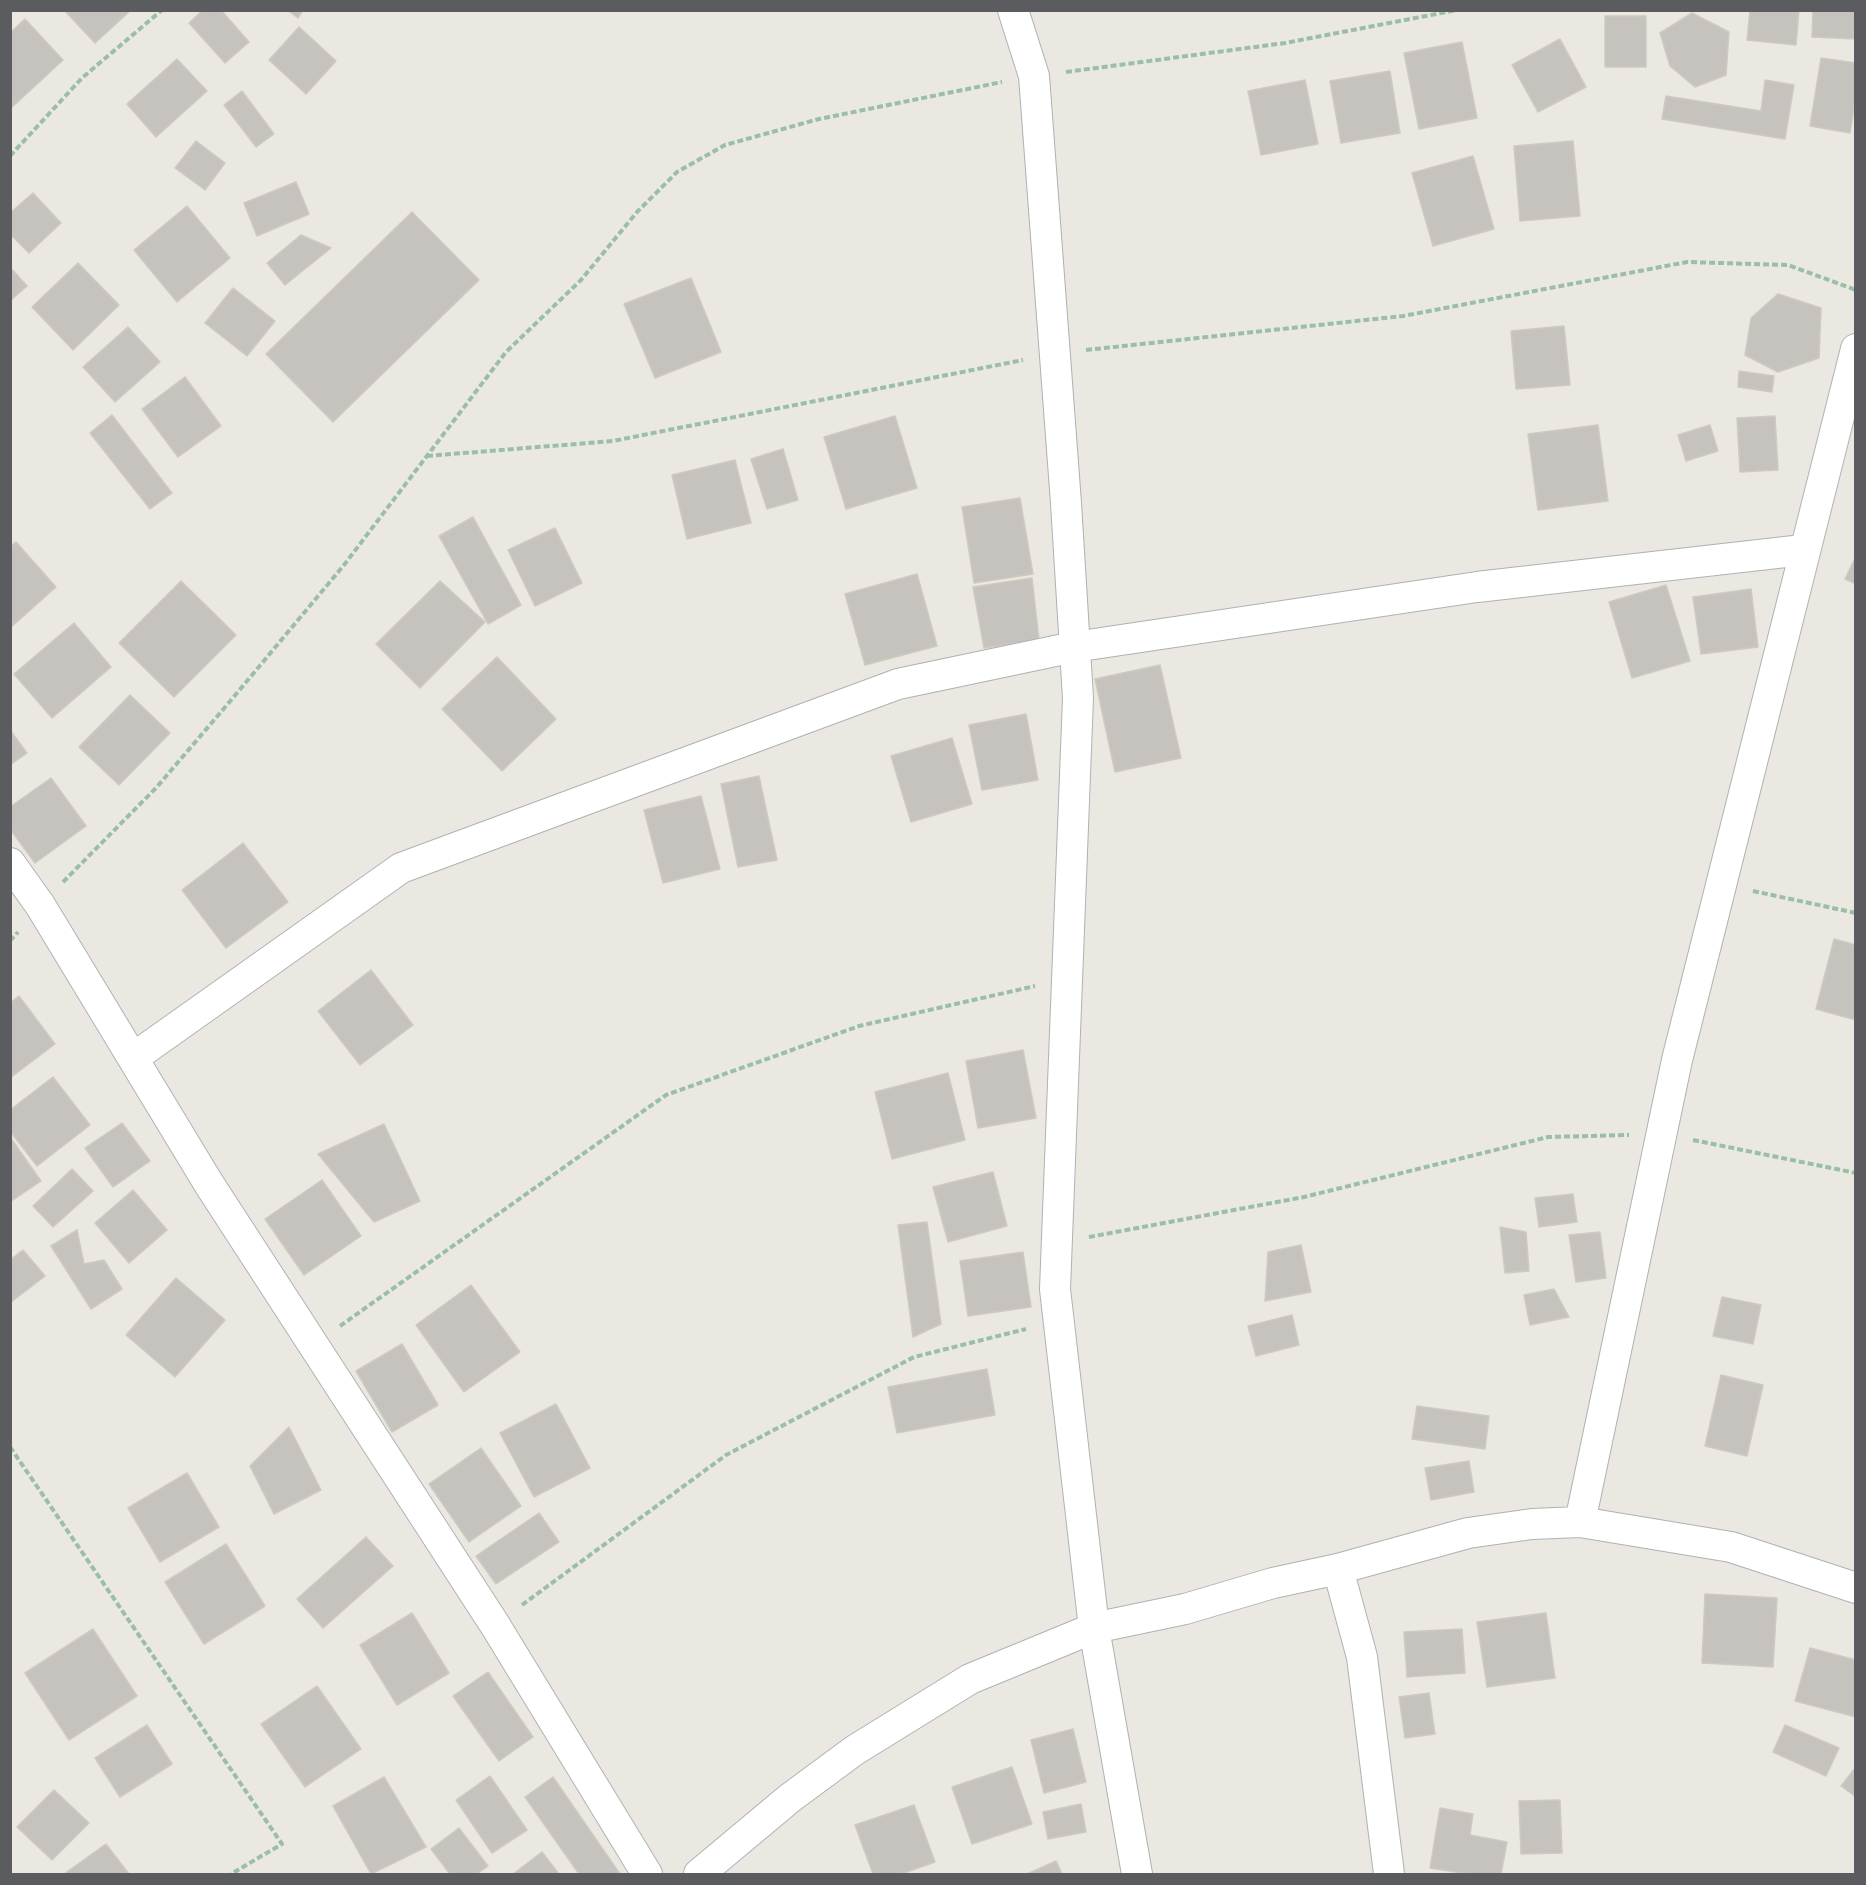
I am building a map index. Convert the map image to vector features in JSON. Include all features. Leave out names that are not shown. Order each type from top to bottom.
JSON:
[{"type":"street","points":[[1013,10],[1034,76],[1078,698],[1054,1289],[1094,1628],[1137,1875]]},
{"type":"street","points":[[1580,1522],[1662,1134],[1720,884],[1803,550],[1856,349]]},
{"type":"street","points":[[133,1058],[400,868],[898,684],[1074,647],[1477,587],[1803,550]]},
{"type":"street","points":[[10,863],[40,905],[209,1184],[495,1625],[647,1875]]},
{"type":"street","points":[[699,1875],[790,1798],[855,1750],[970,1679],[1094,1628],[1185,1609],[1272,1583],[1338,1569],[1468,1533],[1532,1524],[1580,1522],[1731,1547],[1856,1588]]},
{"type":"street","points":[[1338,1569],[1362,1657],[1389,1875]]},
{"type":"path","points":[[10,156],[82,78],[162,10]]},
{"type":"path","points":[[10,941],[40,905],[164,780],[344,565],[506,352],[581,279],[637,213],[677,172],[726,145],[819,119],[1034,76],[1285,43],[1458,10]]},
{"type":"path","points":[[426,456],[613,441],[1055,353],[1403,316],[1687,262],[1788,265],[1856,290]]},
{"type":"path","points":[[1720,884],[1856,913]]},
{"type":"path","points":[[312,1345],[666,1095],[859,1026],[1067,978]]},
{"type":"path","points":[[1056,1243],[1304,1197],[1548,1137],[1662,1134],[1856,1173]]},
{"type":"path","points":[[495,1625],[726,1455],[914,1357],[1059,1321]]},
{"type":"path","points":[[10,1447],[282,1844],[231,1875]]},
{"type":"building","points":[[64,10],[131,10],[95,43]]},
{"type":"building","points":[[203,10],[221,10],[249,42],[225,63],[189,23]]},
{"type":"building","points":[[287,10],[303,10],[298,18]]},
{"type":"building","points":[[1750,10],[1799,10],[1796,45],[1747,40]]},
{"type":"building","points":[[1813,10],[1856,10],[1856,39],[1812,37]]},
{"type":"building","points":[[1692,13],[1729,32],[1726,75],[1695,87],[1670,66],[1660,33]]},
{"type":"building","points":[[1605,16],[1646,16],[1646,67],[1605,67]]},
{"type":"building","points":[[25,19],[63,60],[10,109],[10,33]]},
{"type":"building","points":[[299,27],[336,61],[306,94],[269,60]]},
{"type":"building","points":[[1560,39],[1586,87],[1538,112],[1512,65]]},
{"type":"building","points":[[1462,42],[1477,118],[1419,129],[1404,53]]},
{"type":"building","points":[[1821,58],[1856,63],[1856,95],[1850,133],[1810,126]]},
{"type":"building","points":[[177,59],[207,91],[156,137],[127,104]]},
{"type":"building","points":[[1390,71],[1400,133],[1341,143],[1330,81]]},
{"type":"building","points":[[1305,80],[1318,144],[1261,155],[1248,91]]},
{"type":"building","points":[[1765,80],[1794,85],[1785,139],[1662,119],[1666,96],[1761,111]]},
{"type":"building","points":[[242,91],[274,134],[256,147],[224,105]]},
{"type":"building","points":[[196,141],[225,163],[205,190],[175,168]]},
{"type":"building","points":[[1573,141],[1580,216],[1520,221],[1514,146]]},
{"type":"building","points":[[1473,156],[1494,229],[1433,246],[1412,173]]},
{"type":"building","points":[[296,182],[309,214],[257,236],[244,203]]},
{"type":"building","points":[[33,193],[61,223],[29,253],[10,234],[10,213]]},
{"type":"building","points":[[187,206],[230,258],[177,302],[134,250]]},
{"type":"building","points":[[412,212],[479,280],[333,422],[266,354]]},
{"type":"building","points":[[301,235],[331,248],[285,285],[267,263]]},
{"type":"building","points":[[78,263],[119,305],[73,350],[32,307]]},
{"type":"building","points":[[10,267],[27,286],[10,301]]},
{"type":"building","points":[[691,278],[721,352],[655,378],[624,304]]},
{"type":"building","points":[[233,288],[275,321],[247,356],[205,323]]},
{"type":"building","points":[[1778,294],[1821,308],[1819,358],[1778,372],[1745,355],[1751,318]]},
{"type":"building","points":[[1564,326],[1570,385],[1516,389],[1511,331]]},
{"type":"building","points":[[128,327],[160,362],[115,402],[83,367]]},
{"type":"building","points":[[1739,371],[1774,376],[1772,392],[1738,387]]},
{"type":"building","points":[[185,377],[221,426],[178,457],[142,409]]},
{"type":"building","points":[[112,415],[172,493],[150,509],[90,433]]},
{"type":"building","points":[[895,416],[917,488],[846,509],[824,437]]},
{"type":"building","points":[[1775,416],[1778,470],[1740,472],[1737,418]]},
{"type":"building","points":[[1598,425],[1608,501],[1538,510],[1528,434]]},
{"type":"building","points":[[1710,425],[1718,451],[1686,461],[1678,435]]},
{"type":"building","points":[[783,449],[798,500],[767,509],[751,459]]},
{"type":"building","points":[[735,460],[751,523],[687,539],[672,475]]},
{"type":"building","points":[[1020,498],[1033,574],[974,583],[962,507]]},
{"type":"building","points":[[473,517],[521,605],[488,624],[439,536]]},
{"type":"building","points":[[555,528],[582,583],[535,606],[508,550]]},
{"type":"building","points":[[16,542],[56,587],[10,628],[10,547]]},
{"type":"building","points":[[1856,556],[1856,584],[1845,579]]},
{"type":"building","points":[[917,574],[937,646],[865,665],[845,594]]},
{"type":"building","points":[[1032,578],[1039,640],[984,648],[973,587]]},
{"type":"building","points":[[181,581],[236,635],[174,697],[119,643]]},
{"type":"building","points":[[440,581],[485,622],[420,688],[376,644]]},
{"type":"building","points":[[1666,585],[1690,661],[1632,678],[1609,602]]},
{"type":"building","points":[[1751,589],[1758,647],[1701,654],[1693,597]]},
{"type":"building","points":[[74,623],[111,667],[52,718],[14,674]]},
{"type":"building","points":[[497,657],[556,719],[502,771],[442,709]]},
{"type":"building","points":[[1160,665],[1181,758],[1115,772],[1095,679]]},
{"type":"building","points":[[130,695],[170,733],[119,785],[79,747]]},
{"type":"building","points":[[1026,714],[1038,780],[982,790],[969,725]]},
{"type":"building","points":[[10,730],[27,753],[10,765]]},
{"type":"building","points":[[952,738],[972,804],[911,822],[891,756]]},
{"type":"building","points":[[759,776],[777,860],[738,867],[721,784]]},
{"type":"building","points":[[51,778],[86,826],[35,863],[10,829],[10,807]]},
{"type":"building","points":[[701,796],[720,869],[663,883],[644,810]]},
{"type":"building","points":[[243,843],[288,902],[226,948],[182,890]]},
{"type":"building","points":[[1834,939],[1856,945],[1856,1020],[1816,1009]]},
{"type":"building","points":[[371,970],[413,1025],[360,1065],[318,1011]]},
{"type":"building","points":[[19,996],[55,1044],[10,1078],[10,1003]]},
{"type":"building","points":[[1023,1050],[1036,1118],[978,1128],[966,1061]]},
{"type":"building","points":[[948,1073],[965,1140],[892,1159],[875,1092]]},
{"type":"building","points":[[53,1077],[90,1125],[37,1166],[10,1131],[10,1110]]},
{"type":"building","points":[[122,1123],[150,1161],[113,1187],[85,1148]]},
{"type":"building","points":[[384,1124],[420,1201],[374,1222],[318,1154]]},
{"type":"building","points":[[10,1137],[41,1181],[10,1202]]},
{"type":"building","points":[[72,1169],[93,1191],[53,1227],[33,1206]]},
{"type":"building","points":[[993,1172],[1007,1226],[948,1242],[933,1187]]},
{"type":"building","points":[[322,1180],[361,1236],[304,1275],[265,1219]]},
{"type":"building","points":[[133,1190],[167,1230],[129,1263],[95,1223]]},
{"type":"building","points":[[1573,1194],[1577,1222],[1539,1227],[1535,1198]]},
{"type":"building","points":[[927,1222],[941,1324],[913,1337],[898,1225]]},
{"type":"building","points":[[1500,1227],[1526,1232],[1529,1271],[1505,1273]]},
{"type":"building","points":[[77,1230],[84,1264],[104,1260],[122,1289],[91,1309],[51,1246]]},
{"type":"building","points":[[1600,1232],[1606,1278],[1576,1282],[1569,1235]]},
{"type":"building","points":[[1301,1245],[1311,1292],[1265,1301],[1268,1252]]},
{"type":"building","points":[[23,1250],[45,1276],[10,1303],[10,1260]]},
{"type":"building","points":[[1023,1252],[1031,1307],[968,1316],[960,1261]]},
{"type":"building","points":[[176,1278],[225,1320],[175,1377],[126,1335]]},
{"type":"building","points":[[471,1285],[520,1352],[464,1392],[416,1325]]},
{"type":"building","points":[[1554,1289],[1569,1317],[1530,1325],[1524,1295]]},
{"type":"building","points":[[1722,1297],[1761,1305],[1753,1344],[1713,1336]]},
{"type":"building","points":[[1292,1315],[1299,1345],[1256,1356],[1248,1326]]},
{"type":"building","points":[[402,1344],[438,1405],[392,1432],[356,1371]]},
{"type":"building","points":[[987,1369],[995,1415],[897,1433],[888,1387]]},
{"type":"building","points":[[1721,1375],[1763,1385],[1747,1456],[1705,1446]]},
{"type":"building","points":[[556,1404],[590,1468],[534,1497],[500,1433]]},
{"type":"building","points":[[1417,1406],[1489,1416],[1485,1449],[1412,1439]]},
{"type":"building","points":[[289,1427],[321,1490],[274,1514],[250,1466]]},
{"type":"building","points":[[481,1448],[521,1506],[469,1542],[429,1484]]},
{"type":"building","points":[[1469,1461],[1474,1492],[1431,1500],[1425,1468]]},
{"type":"building","points":[[187,1473],[219,1527],[160,1562],[128,1508]]},
{"type":"building","points":[[539,1513],[559,1542],[496,1584],[476,1556]]},
{"type":"building","points":[[366,1537],[393,1566],[323,1628],[297,1599]]},
{"type":"building","points":[[226,1544],[265,1606],[204,1644],[165,1582]]},
{"type":"building","points":[[1705,1594],[1777,1598],[1773,1667],[1702,1663]]},
{"type":"building","points":[[412,1613],[449,1673],[397,1705],[360,1645]]},
{"type":"building","points":[[1546,1613],[1555,1678],[1487,1687],[1477,1622]]},
{"type":"building","points":[[93,1629],[137,1696],[69,1740],[25,1673]]},
{"type":"building","points":[[1462,1629],[1465,1673],[1407,1677],[1404,1632]]},
{"type":"building","points":[[1810,1648],[1856,1660],[1856,1717],[1795,1701]]},
{"type":"building","points":[[488,1672],[533,1737],[499,1761],[453,1696]]},
{"type":"building","points":[[317,1686],[361,1749],[305,1787],[261,1724]]},
{"type":"building","points":[[1429,1693],[1435,1734],[1405,1738],[1399,1697]]},
{"type":"building","points":[[147,1725],[172,1764],[120,1797],[95,1758]]},
{"type":"building","points":[[1785,1725],[1839,1748],[1826,1776],[1773,1752]]},
{"type":"building","points":[[1073,1729],[1086,1782],[1044,1793],[1031,1740]]},
{"type":"building","points":[[1012,1767],[1032,1824],[972,1844],[952,1787]]},
{"type":"building","points":[[1856,1767],[1856,1797],[1841,1786]]},
{"type":"building","points":[[490,1776],[527,1830],[492,1853],[456,1800]]},
{"type":"building","points":[[384,1777],[426,1847],[371,1874],[333,1806]]},
{"type":"building","points":[[553,1777],[620,1874],[579,1874],[525,1797]]},
{"type":"building","points":[[54,1790],[89,1823],[52,1860],[17,1827]]},
{"type":"building","points":[[1560,1800],[1562,1853],[1521,1854],[1519,1801]]},
{"type":"building","points":[[1081,1804],[1086,1832],[1048,1839],[1043,1812]]},
{"type":"building","points":[[914,1805],[935,1862],[901,1874],[873,1874],[855,1825]]},
{"type":"building","points":[[1440,1808],[1473,1814],[1470,1835],[1507,1842],[1501,1874],[1469,1874],[1430,1868]]},
{"type":"building","points":[[459,1828],[488,1866],[477,1874],[450,1874],[431,1849]]},
{"type":"building","points":[[106,1844],[129,1874],[64,1874]]},
{"type":"building","points":[[542,1852],[559,1874],[513,1874]]},
{"type":"building","points":[[1056,1861],[1062,1874],[1027,1874]]}]
